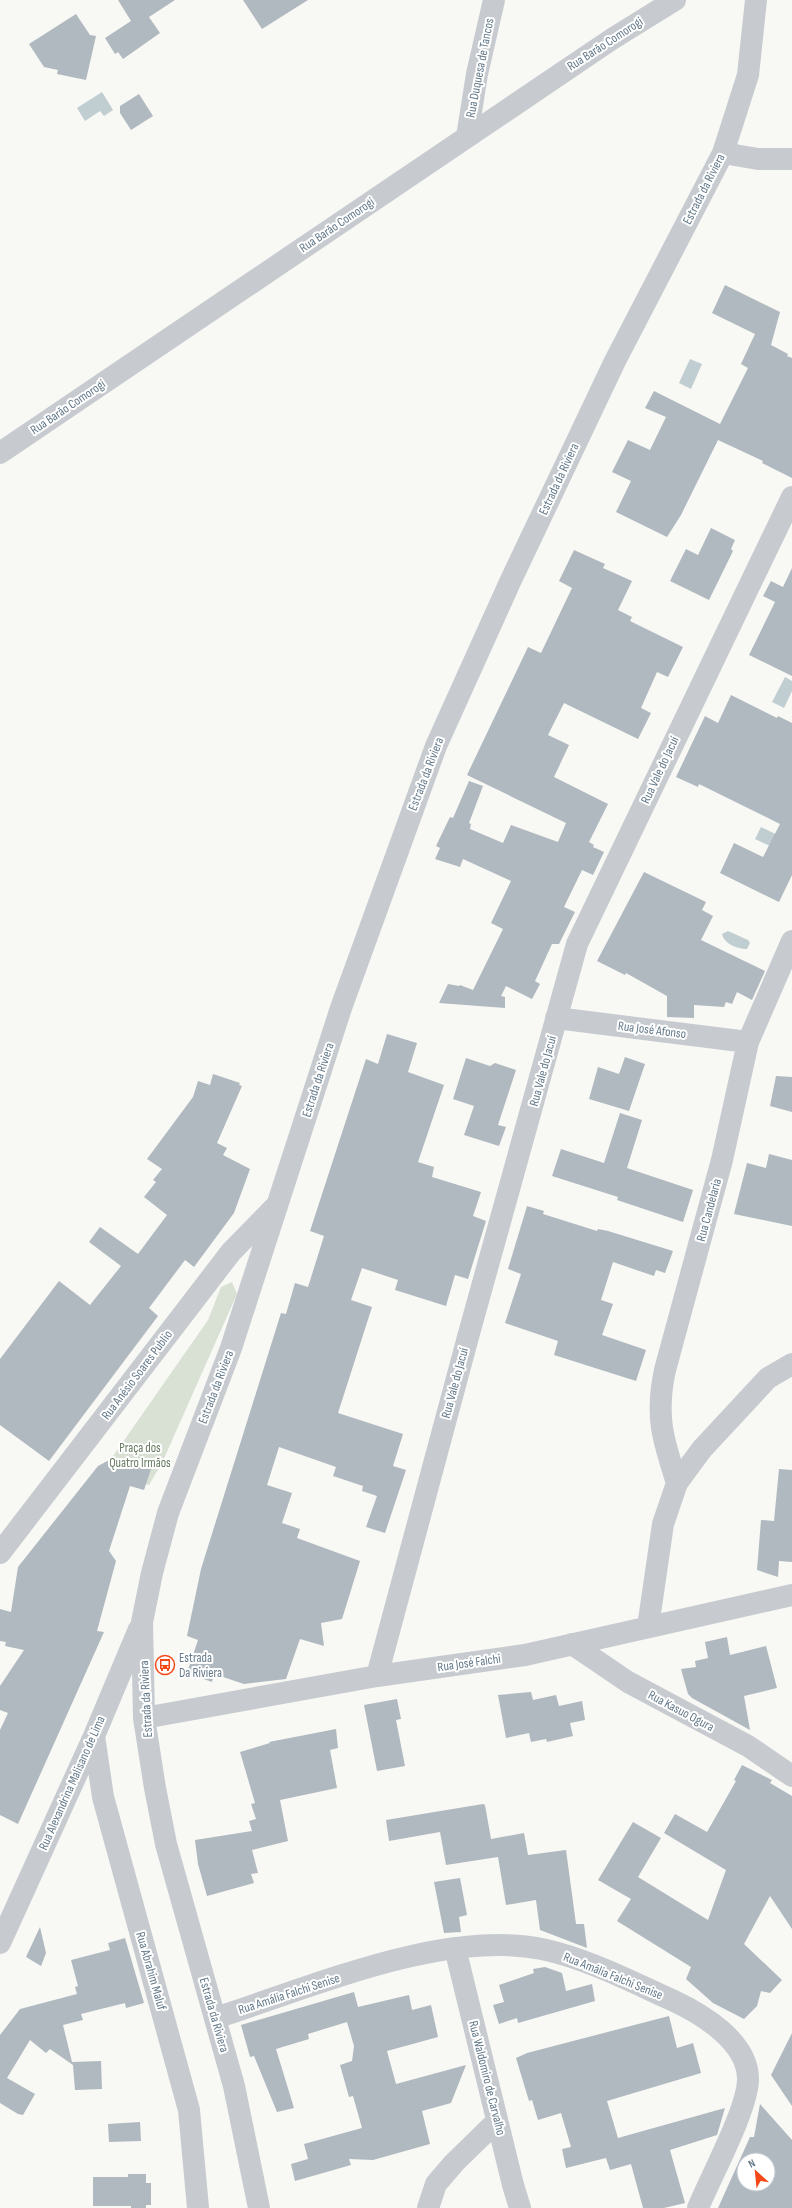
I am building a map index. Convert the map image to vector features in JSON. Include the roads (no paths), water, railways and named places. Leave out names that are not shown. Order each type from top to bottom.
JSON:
[{"type":"street","name":"Rua Duquesa de Tancos","points":[[467,137],[477,74],[494,0]]},
{"type":"street","name":"Rua Barão Comorogi","points":[[0,453],[612,39],[675,0]]},
{"type":"street","name":"Estrada da Riviera","points":[[259,2208],[234,2086],[166,1844],[144,1718],[142,1622],[168,1513],[231,1348],[341,1008],[436,746],[510,582],[615,360],[723,153],[748,75],[756,0]]},
{"type":"street","points":[[723,153],[758,159],[792,159]]},
{"type":"street","name":"Rua Vale do Jacuí","points":[[377,1676],[468,1337],[539,1086],[577,944],[792,497]]},
{"type":"street","name":"Rua Candelaria","points":[[677,1483],[661,1434],[660,1396],[664,1370],[722,1160],[748,1042],[792,941]]},
{"type":"street","name":"Rua José Afonso","points":[[556,1018],[748,1042]]},
{"type":"street","name":"Rua Anésio Soares Publio","points":[[0,1553],[230,1252],[279,1202]]},
{"type":"street","points":[[648,1627],[663,1524],[677,1483],[702,1449],[768,1378],[792,1364]]},
{"type":"street","name":"Rua José Falchi","points":[[144,1718],[377,1676],[526,1654],[792,1595]]},
{"type":"street","name":"Rua Alexandrina Malisano de Lima","points":[[0,1943],[94,1736],[142,1622]]},
{"type":"street","name":"Rua Kasuo Ogura","points":[[572,1644],[628,1682],[748,1746],[792,1776]]},
{"type":"street","name":"Rua Abrahim Maluf","points":[[94,1736],[103,1797],[189,2110],[198,2208]]},
{"type":"street","name":"Rua Amália Falchi Senise","points":[[215,2018],[357,1972],[437,1950],[456,1948],[524,1947],[565,1955],[598,1967],[686,2006],[709,2020],[723,2031],[740,2054],[746,2066],[748,2077],[747,2089],[733,2128],[698,2208]]},
{"type":"street","name":"Rua Waldomiro de Carvalho","points":[[456,1948],[497,2121],[520,2208]]},
{"type":"street","points":[[428,2208],[436,2184],[454,2162],[497,2121]]},
{"type":"place","name":"Estrada Da Riviera","points":[[165,1665]]},
{"type":"park label","name":"Praça dos Quatro Irmãos","points":[[140,1456]]}]
